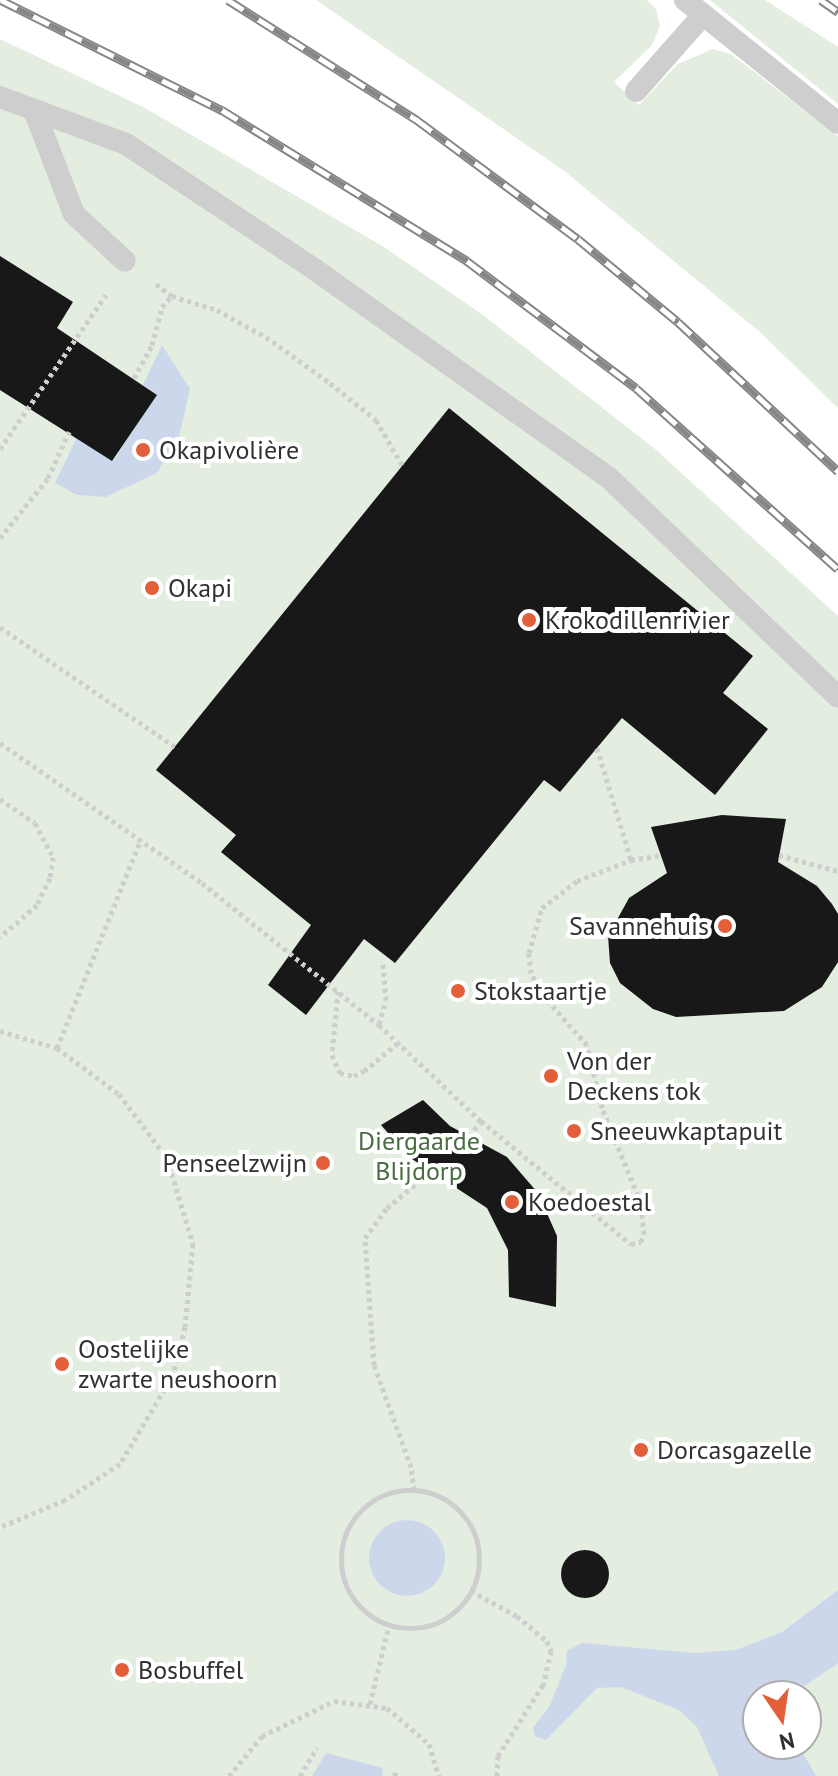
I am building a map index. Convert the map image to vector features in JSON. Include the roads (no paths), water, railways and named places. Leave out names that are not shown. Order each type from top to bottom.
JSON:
[{"type":"lane","points":[[685,0],[838,123]]},
{"type":"lane","points":[[636,91],[703,15]]},
{"type":"lane","points":[[0,97],[126,144],[314,269],[608,477],[838,697]]},
{"type":"lane","points":[[34,110],[74,214],[125,261]]},
{"type":"water","points":[[162,345],[190,389],[179,437],[157,473],[106,497],[77,495],[55,483],[77,437],[113,461],[157,394],[143,385]]},
{"type":"water","points":[[407,1520],[421,1523],[434,1531],[442,1544],[445,1558],[442,1572],[434,1585],[421,1593],[407,1596],[393,1593],[380,1585],[372,1572],[369,1558],[372,1544],[380,1531],[393,1523]]},
{"type":"water","points":[[838,1590],[838,1663],[813,1680],[742,1680],[742,1760],[807,1760],[816,1776],[719,1776],[697,1727],[679,1710],[621,1687],[597,1688],[546,1740],[535,1736],[533,1728],[550,1705],[566,1665],[567,1651],[582,1643],[695,1653],[736,1650],[782,1632]]},
{"type":"water","points":[[326,1753],[383,1768],[382,1776],[312,1776]]},
{"type":"railway","points":[[1,0],[222,110],[467,261],[636,388],[838,569]]},
{"type":"railway","points":[[228,0],[417,120],[578,239],[678,322],[838,471]]},
{"type":"railway","points":[[821,0],[838,12]]},
{"type":"place","name":"Okapivolière","points":[[143,450]]},
{"type":"place","name":"Okapi","points":[[152,588]]},
{"type":"place","name":"Krokodillenrivier","points":[[529,620]]},
{"type":"place","name":"Savannehuis","points":[[725,926]]},
{"type":"place","name":"Stokstaartje","points":[[458,991]]},
{"type":"place","name":"Von der Deckens tok","points":[[551,1076]]},
{"type":"place","name":"Sneeuwkaptapuit","points":[[574,1131]]},
{"type":"place","name":"Penseelzwijn","points":[[323,1163]]},
{"type":"place","name":"Koedoestal","points":[[512,1202]]},
{"type":"place","name":"Oostelijke zwarte neushoorn","points":[[62,1364]]},
{"type":"place","name":"Dorcasgazelle","points":[[641,1450]]},
{"type":"place","name":"Bosbuffel","points":[[122,1670]]},
{"type":"park label","name":"Diergaarde Blijdorp","points":[[419,1156]]}]
